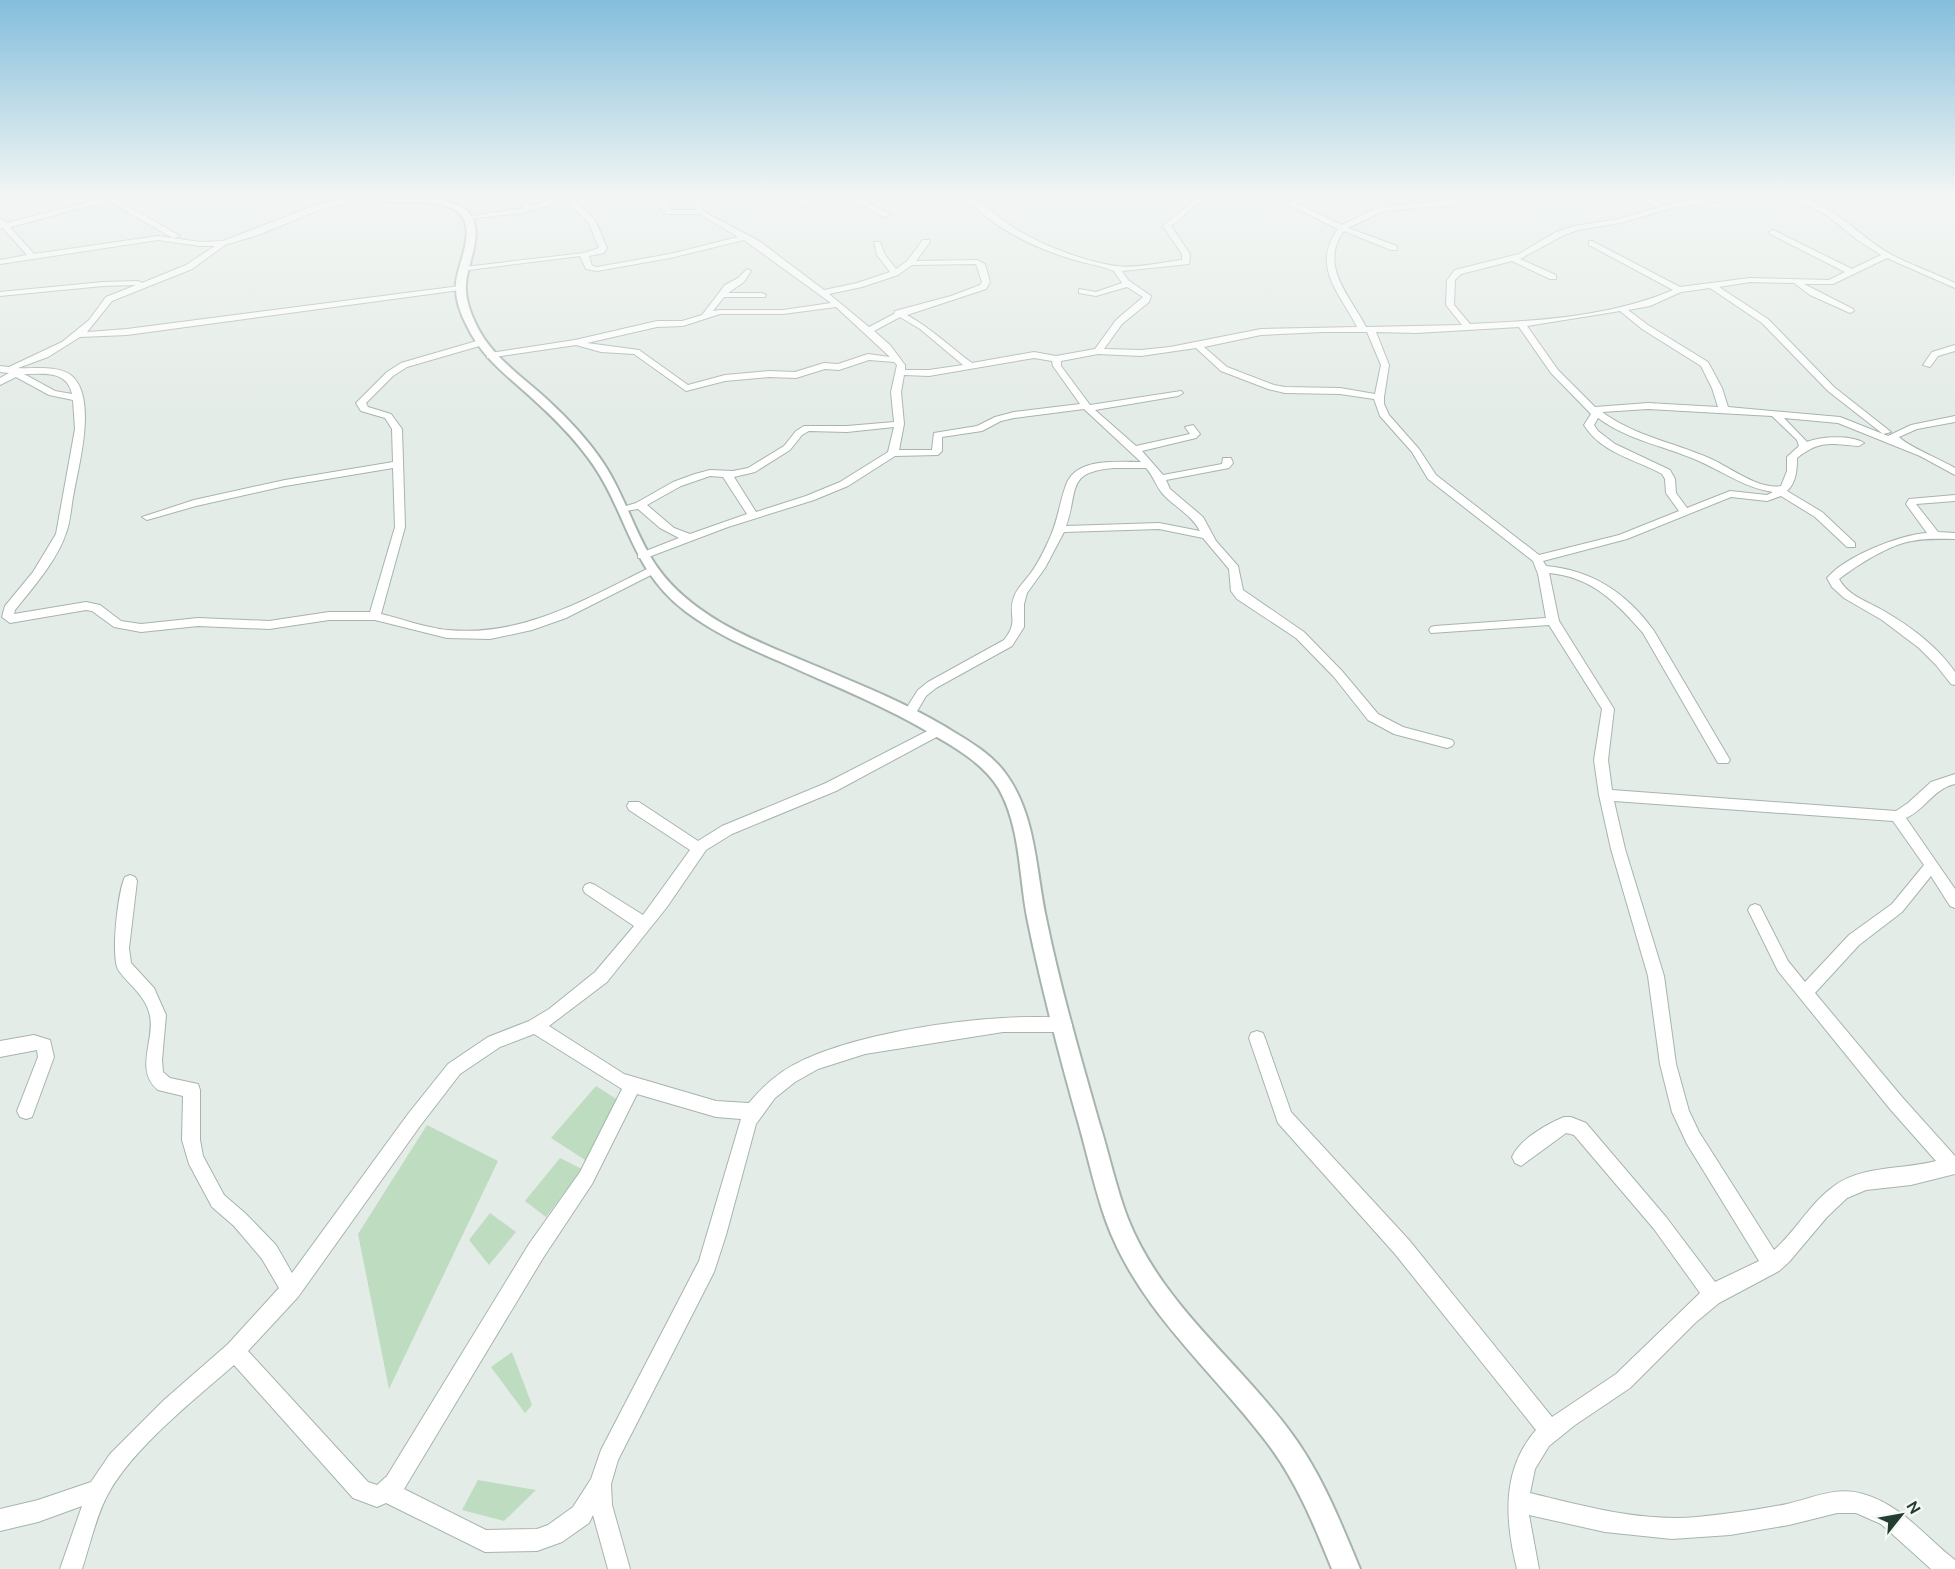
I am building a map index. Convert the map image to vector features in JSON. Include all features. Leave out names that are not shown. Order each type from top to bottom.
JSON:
[{"type":"street","points":[[0,382],[8,371],[47,356],[62,347],[91,323],[103,303],[183,269]]},
{"type":"street","points":[[464,269],[460,288],[468,320],[485,349],[571,428],[632,507],[681,537],[692,538]]},
{"type":"street","points":[[791,269],[838,304],[887,347],[901,365],[896,392],[899,424],[893,453]]},
{"type":"street","points":[[892,269],[895,273]]},
{"type":"street","points":[[822,292],[859,285],[901,269]]},
{"type":"street","points":[[868,331],[898,313],[983,287],[986,282],[982,269]]},
{"type":"street","points":[[1098,351],[1123,316],[1149,298],[1128,284],[1117,269]]},
{"type":"street","points":[[1329,269],[1336,287],[1367,330],[1385,365],[1379,397],[1381,410],[1416,451],[1432,477],[1541,564],[1581,575],[1598,585],[1638,619],[1648,631],[1723,760]]},
{"type":"street","points":[[1467,269],[1454,275],[1450,286],[1450,305],[1467,326]]},
{"type":"street","points":[[1536,269],[1553,277]]},
{"type":"street","points":[[1641,269],[1679,290]]},
{"type":"street","points":[[1847,269],[1852,272]]},
{"type":"street","points":[[899,372],[929,373],[1034,355],[1056,359],[1098,351],[1141,352],[1223,341],[1261,332],[1522,325],[1647,304],[1679,290],[1750,280],[1830,282],[1858,269]]},
{"type":"street","points":[[1918,269],[1955,286]]},
{"type":"street","points":[[704,317],[730,286],[741,280],[747,271]]},
{"type":"street","points":[[1798,283],[1850,311]]},
{"type":"street","points":[[0,294],[103,284],[146,284]]},
{"type":"street","points":[[1082,291],[1096,294],[1128,284]]},
{"type":"street","points":[[1712,286],[1765,321],[1831,389],[1896,440]]},
{"type":"street","points":[[75,335],[127,332],[460,288]]},
{"type":"street","points":[[723,295],[762,294]]},
{"type":"street","points":[[375,616],[400,527],[396,426],[388,416],[364,409],[362,404],[390,374],[404,365],[485,349],[575,343],[657,324],[683,323],[727,311],[783,312],[838,304]]},
{"type":"street","points":[[1622,309],[1645,327],[1705,364],[1717,388],[1724,410]]},
{"type":"street","points":[[898,313],[923,327],[969,365]]},
{"type":"street","points":[[1522,325],[1545,360],[1571,390],[1596,411],[1627,432],[1705,460],[1743,481],[1781,491],[1821,516],[1851,545]]},
{"type":"street","points":[[575,343],[601,349],[636,352],[686,388],[727,378],[770,374],[796,375],[824,366],[839,367],[868,357],[896,360]]},
{"type":"street","points":[[1197,345],[1224,369],[1271,387],[1285,390],[1340,391],[1379,397]]},
{"type":"street","points":[[1927,365],[1935,354],[1955,348]]},
{"type":"street","points":[[1056,359],[1057,366],[1087,407],[1135,450],[1161,478],[1165,490],[1199,519],[1206,535],[1234,568],[1237,591],[1241,596],[1300,634],[1338,674],[1372,717],[1399,731],[1448,743]]},
{"type":"street","points":[[8,371],[54,372],[67,376],[75,385],[80,429],[62,534],[38,574],[9,609],[10,619],[86,606],[96,608],[118,624],[141,628],[198,622],[269,625],[329,616],[375,616],[447,634],[482,635],[509,632],[581,608],[651,571]]},
{"type":"street","points":[[8,371],[52,393],[78,398]]},
{"type":"street","points":[[642,556],[810,498],[844,484],[893,453],[935,453],[938,451],[936,438],[942,433],[973,431],[1014,415],[1178,393]]},
{"type":"street","points":[[1596,411],[1640,406],[1724,410],[1840,420],[1896,440],[1937,460],[1955,472]]},
{"type":"street","points":[[1596,411],[1589,425],[1593,434],[1609,445],[1666,472],[1670,479],[1671,493],[1684,511]]},
{"type":"street","points":[[1776,415],[1801,439],[1804,446]]},
{"type":"street","points":[[1896,440],[1914,427],[1955,419]]},
{"type":"street","points":[[632,507],[669,487],[690,479],[710,473],[742,472],[764,463],[788,448],[799,433],[807,428],[847,429],[899,424]]},
{"type":"street","points":[[1135,450],[1152,444],[1193,436],[1195,434],[1190,427]]},
{"type":"street","points":[[1541,564],[1623,537],[1730,494],[1767,498],[1781,491],[1792,471],[1792,457],[1804,446],[1821,439],[1832,438],[1859,443]]},
{"type":"street","points":[[1161,478],[1225,466],[1228,463],[1227,460]]},
{"type":"street","points":[[147,517],[194,503],[285,483],[397,464]]},
{"type":"street","points":[[908,715],[927,689],[1008,643],[1018,633],[1021,621],[1018,601],[1020,593],[1033,577],[1060,528],[1071,484],[1081,472],[1118,466],[1149,465]]},
{"type":"street","points":[[726,473],[753,516]]},
{"type":"street","points":[[1932,535],[1932,529],[1911,502],[1916,499],[1955,498]]},
{"type":"street","points":[[632,507],[642,556],[651,571],[680,601],[728,633],[939,730],[988,765],[1002,780],[1012,799],[1020,825],[1037,920],[1118,1220],[1136,1261],[1165,1306],[1280,1439],[1312,1489],[1346,1569]]},
{"type":"street","points":[[1060,528],[1159,526],[1206,535]]},
{"type":"street","points":[[1955,536],[1932,535],[1907,538],[1836,574],[1833,578],[1841,590],[1884,615],[1924,645],[1943,663],[1955,681]]},
{"type":"street","points":[[1541,564],[1553,621],[1570,652],[1608,709],[1601,760],[1606,795],[1618,849],[1656,976],[1668,1065],[1681,1112],[1693,1138],[1772,1264]]},
{"type":"street","points":[[1436,630],[1553,621]]},
{"type":"street","points":[[71,1569],[99,1490],[117,1461],[235,1351],[291,1290],[414,1120],[454,1069],[494,1042],[535,1026],[555,1014],[602,977],[662,903],[699,849],[727,830],[831,787],[939,730]]},
{"type":"street","points":[[1606,795],[1897,816],[1916,807],[1931,786],[1955,779]]},
{"type":"street","points":[[634,806],[699,849]]},
{"type":"street","points":[[1897,816],[1955,902]]},
{"type":"street","points":[[1806,992],[1854,940],[1897,908],[1932,865]]},
{"type":"street","points":[[130,881],[121,948],[123,966],[147,987],[158,1014],[158,1037],[154,1056],[156,1075],[159,1081],[166,1086],[186,1087],[192,1090],[191,1140],[195,1158],[218,1201],[240,1220],[269,1252],[291,1290]]},
{"type":"street","points":[[590,889],[644,924]]},
{"type":"street","points":[[1528,1569],[1518,1501],[1525,1466],[1537,1444],[1549,1430],[1589,1406],[1623,1381],[1677,1326],[1713,1295],[1772,1264],[1808,1228],[1829,1200],[1843,1190],[1854,1184],[1911,1176],[1954,1165],[1896,1103],[1783,966],[1755,910]]},
{"type":"street","points":[[387,1492],[485,1541],[537,1540],[554,1534],[581,1515],[600,1484],[608,1456],[617,1437],[710,1257],[716,1242],[732,1172],[753,1112],[771,1092],[803,1070],[861,1046],[992,1024],[1034,1022],[1064,1025]]},
{"type":"street","points":[[535,1026],[620,1081],[632,1086],[716,1109],[753,1112]]},
{"type":"street","points":[[1257,1038],[1284,1117],[1402,1247],[1549,1430]]},
{"type":"street","points":[[0,1049],[34,1042],[44,1045],[46,1057],[26,1110]]},
{"type":"street","points":[[235,1351],[361,1491],[377,1496],[387,1492],[395,1484],[530,1261],[586,1178],[632,1086]]},
{"type":"street","points":[[1521,1157],[1532,1146],[1564,1125],[1580,1129],[1660,1223],[1713,1295]]},
{"type":"street","points":[[600,1484],[601,1505],[620,1569]]},
{"type":"street","points":[[0,1520],[38,1511],[99,1490]]},
{"type":"street","points":[[1518,1501],[1570,1514],[1645,1528],[1694,1528],[1790,1514],[1841,1502],[1863,1503],[1892,1519],[1948,1569]]},
{"type":"green space","points":[[596,1086],[621,1102],[593,1165],[551,1138]]},
{"type":"green space","points":[[427,1125],[498,1161],[389,1389],[358,1234]]},
{"type":"green space","points":[[560,1158],[582,1169],[546,1217],[525,1201]]},
{"type":"green space","points":[[490,1213],[516,1232],[489,1265],[469,1240]]},
{"type":"green space","points":[[512,1352],[532,1405],[525,1413],[491,1367]]},
{"type":"green space","points":[[478,1480],[536,1490],[504,1521],[462,1510]]}]
